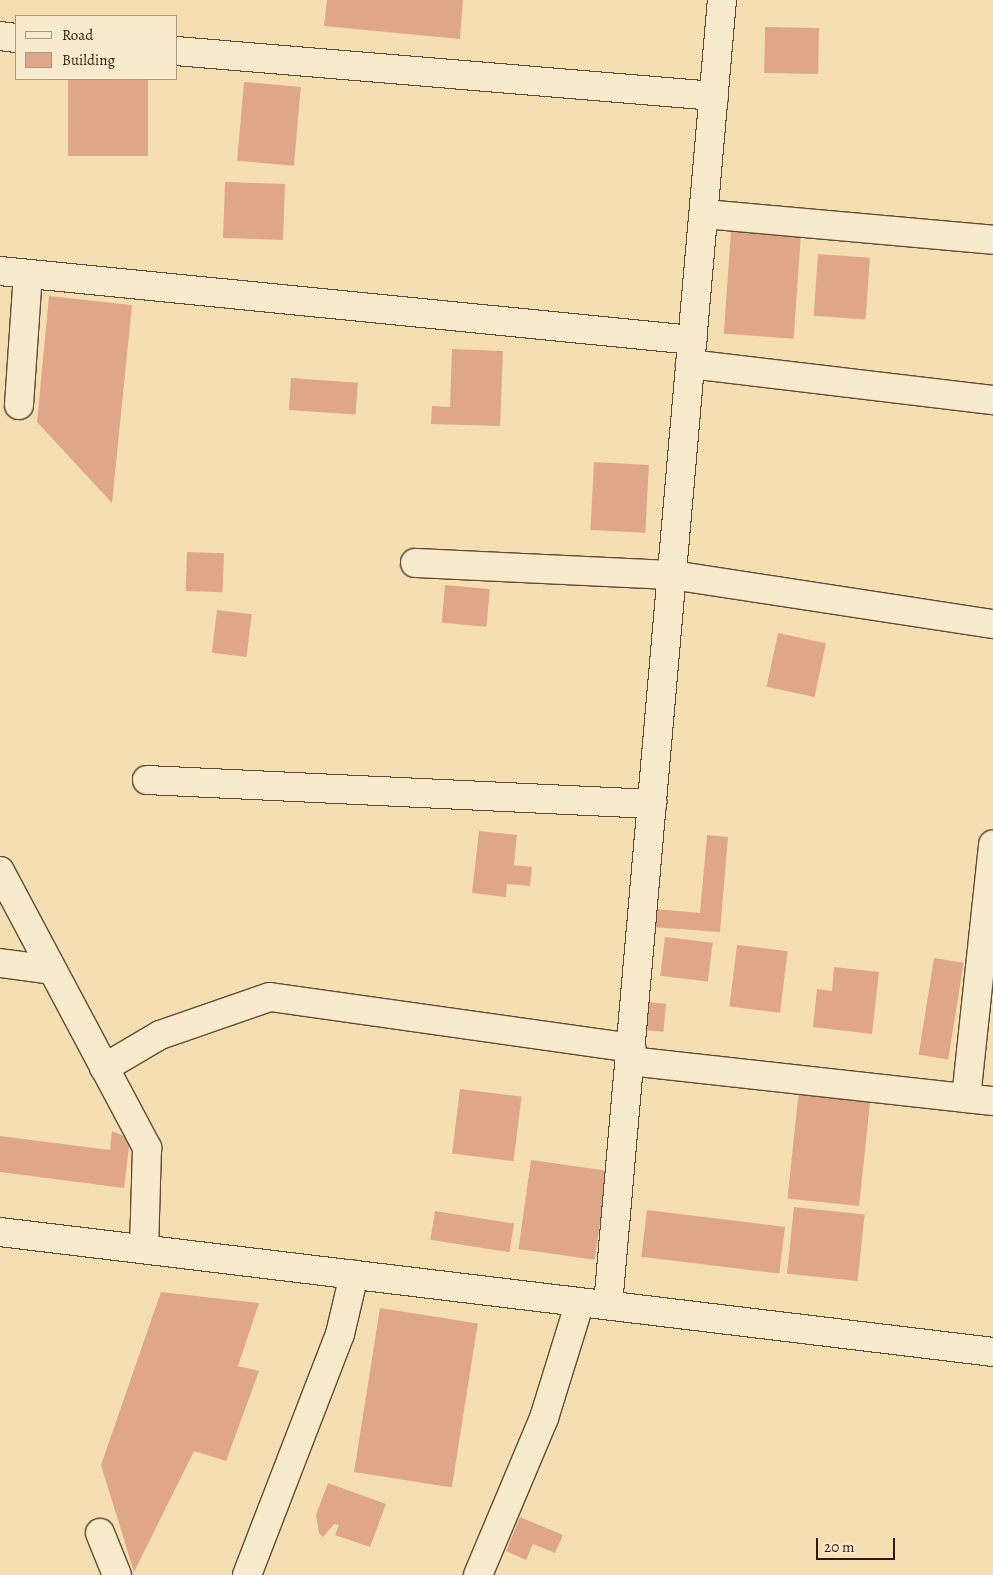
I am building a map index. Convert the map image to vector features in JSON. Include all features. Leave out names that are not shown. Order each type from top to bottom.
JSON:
[{"type":"street","points":[[608,1306],[722,0]]},
{"type":"street","points":[[0,36],[15,38]]},
{"type":"street","points":[[178,51],[714,96]]},
{"type":"street","points":[[704,214],[993,240]]},
{"type":"street","points":[[0,271],[692,352],[993,400]]},
{"type":"street","points":[[19,405],[28,274]]},
{"type":"street","points":[[415,563],[672,575],[993,624]]},
{"type":"street","points":[[147,780],[652,804]]},
{"type":"street","points":[[966,1098],[992,855]]},
{"type":"street","points":[[0,871],[147,1148],[144,1250]]},
{"type":"street","points":[[0,963],[52,970]]},
{"type":"street","points":[[104,1068],[160,1035],[270,997],[630,1055],[993,1101]]},
{"type":"street","points":[[1,1235],[144,1250],[993,1352]]},
{"type":"street","points":[[247,1575],[340,1334],[354,1275]]},
{"type":"street","points":[[478,1575],[544,1418],[580,1302]]},
{"type":"street","points":[[100,1533],[117,1575]]},
{"type":"building","points":[[327,0],[463,0],[460,39],[324,26]]},
{"type":"building","points":[[765,27],[819,28],[818,74],[764,73]]},
{"type":"building","points":[[68,80],[148,80],[148,156],[68,156]]},
{"type":"building","points":[[244,82],[301,87],[294,166],[237,161]]},
{"type":"building","points":[[225,182],[285,184],[283,240],[223,238]]},
{"type":"building","points":[[731,231],[801,236],[794,339],[724,334]]},
{"type":"building","points":[[818,254],[870,258],[866,319],[814,316]]},
{"type":"building","points":[[49,296],[132,305],[112,503],[37,422]]},
{"type":"building","points":[[452,349],[503,351],[500,426],[431,424],[432,406],[450,407]]},
{"type":"building","points":[[291,378],[358,383],[356,415],[289,410]]},
{"type":"building","points":[[594,462],[649,465],[645,533],[590,530]]},
{"type":"building","points":[[187,552],[224,553],[223,592],[186,591]]},
{"type":"building","points":[[445,585],[490,589],[487,627],[442,623]]},
{"type":"building","points":[[217,610],[252,614],[246,657],[212,653]]},
{"type":"building","points":[[778,633],[826,643],[814,697],[767,687]]},
{"type":"building","points":[[479,831],[517,835],[514,865],[532,867],[530,886],[507,884],[506,897],[472,893]]},
{"type":"building","points":[[707,835],[728,837],[720,932],[653,927],[655,909],[700,913]]},
{"type":"building","points":[[665,937],[713,943],[708,982],[660,976]]},
{"type":"building","points":[[737,945],[788,951],[780,1013],[729,1007]]},
{"type":"building","points":[[934,958],[964,963],[948,1059],[919,1055]]},
{"type":"building","points":[[834,967],[879,972],[872,1034],[813,1027],[817,989],[832,991]]},
{"type":"building","points":[[645,1002],[666,1004],[663,1032],[643,1030]]},
{"type":"building","points":[[460,1089],[522,1097],[514,1161],[452,1154]]},
{"type":"building","points":[[799,1089],[871,1097],[859,1206],[788,1198]]},
{"type":"building","points":[[112,1131],[130,1139],[124,1188],[0,1172],[0,1136],[110,1150]]},
{"type":"building","points":[[531,1160],[607,1171],[595,1260],[518,1249]]},
{"type":"building","points":[[794,1207],[865,1214],[858,1281],[787,1274]]},
{"type":"building","points":[[647,1210],[785,1227],[779,1274],[641,1257]]},
{"type":"building","points":[[435,1211],[514,1224],[509,1252],[430,1240]]},
{"type":"building","points":[[161,1292],[259,1303],[238,1366],[259,1371],[226,1461],[194,1451],[134,1572],[101,1465]]},
{"type":"building","points":[[380,1308],[478,1323],[452,1487],[354,1472]]},
{"type":"building","points":[[328,1483],[386,1504],[370,1547],[335,1535],[339,1525],[334,1524],[323,1537],[319,1533],[316,1515]]},
{"type":"building","points":[[520,1517],[563,1535],[555,1553],[533,1544],[526,1560],[506,1551]]}]
